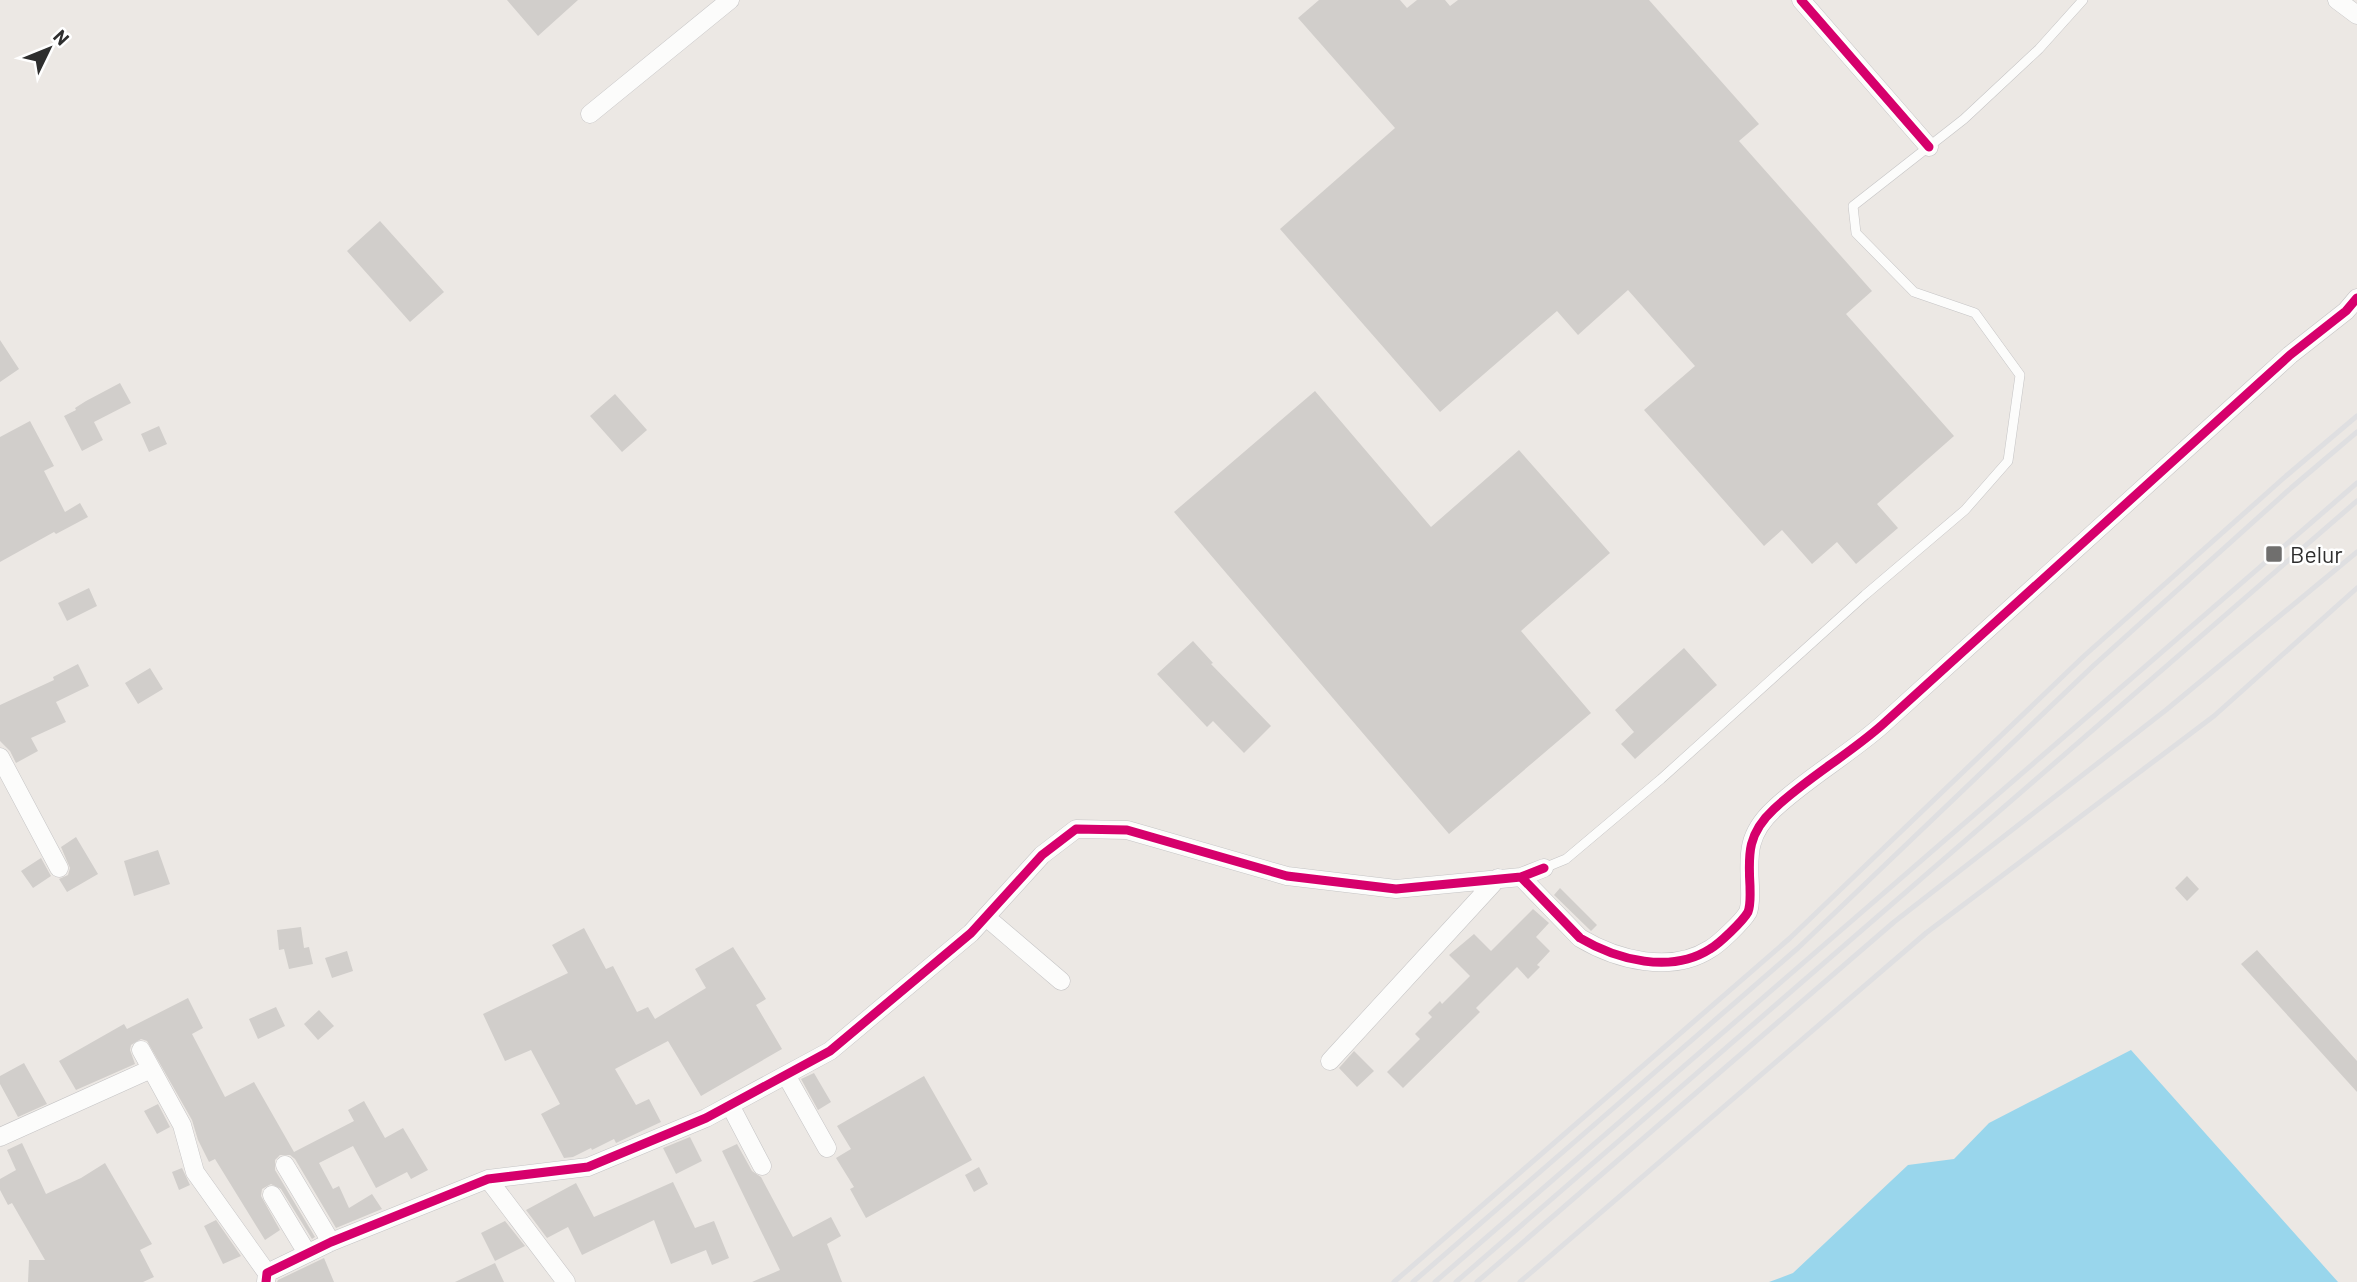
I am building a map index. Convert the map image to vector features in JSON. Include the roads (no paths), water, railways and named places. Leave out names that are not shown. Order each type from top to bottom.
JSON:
[{"type":"street","points":[[590,114],[730,0]]},
{"type":"street","points":[[1801,0],[1928,147]]},
{"type":"street","points":[[2337,0],[2357,15]]},
{"type":"street","points":[[1521,877],[1580,938],[1591,944],[1635,959],[1663,963],[1696,956],[1712,948],[1747,914],[1751,901],[1749,846],[1756,828],[1774,809],[1879,728],[2290,355],[2346,311],[2357,299]]},
{"type":"street","points":[[0,757],[60,867]]},
{"type":"street","points":[[141,1050],[183,1125],[195,1172],[267,1277],[331,1242],[488,1179],[587,1167],[706,1118],[830,1051],[971,933],[1042,855],[1076,829],[1127,830],[1287,876],[1396,889],[1521,877],[1544,868]]},
{"type":"street","points":[[1330,1061],[1498,878]]},
{"type":"street","points":[[986,917],[1061,981]]},
{"type":"street","points":[[0,1137],[151,1069]]},
{"type":"street","points":[[786,1074],[827,1148]]},
{"type":"street","points":[[730,1105],[762,1166]]},
{"type":"street","points":[[285,1165],[331,1242]]},
{"type":"street","points":[[488,1179],[566,1282]]},
{"type":"street","points":[[272,1195],[307,1253]]},
{"type":"lane","points":[[1544,868],[1566,859],[1661,779],[1855,604],[1965,510],[2008,461],[2020,375],[1975,313],[1914,292],[1856,233],[1853,205],[1964,119],[2039,49],[2083,0]]},
{"type":"water","points":[[2131,1050],[2338,1282],[1769,1282],[1793,1273],[1908,1165],[1954,1159],[1989,1123]]},
{"type":"railway","points":[[1394,1282],[1790,938],[2084,656],[2357,416]]},
{"type":"railway","points":[[1413,1282],[1798,948],[2093,666],[2357,432]]},
{"type":"railway","points":[[1435,1282],[2357,483]]},
{"type":"railway","points":[[1456,1282],[2357,501]]},
{"type":"railway","points":[[1477,1282],[1894,922],[2166,710],[2357,552]]},
{"type":"railway","points":[[1520,1282],[1926,933],[2214,716],[2357,588]]},
{"type":"place","name":"Belur","points":[[2274,554]]}]
